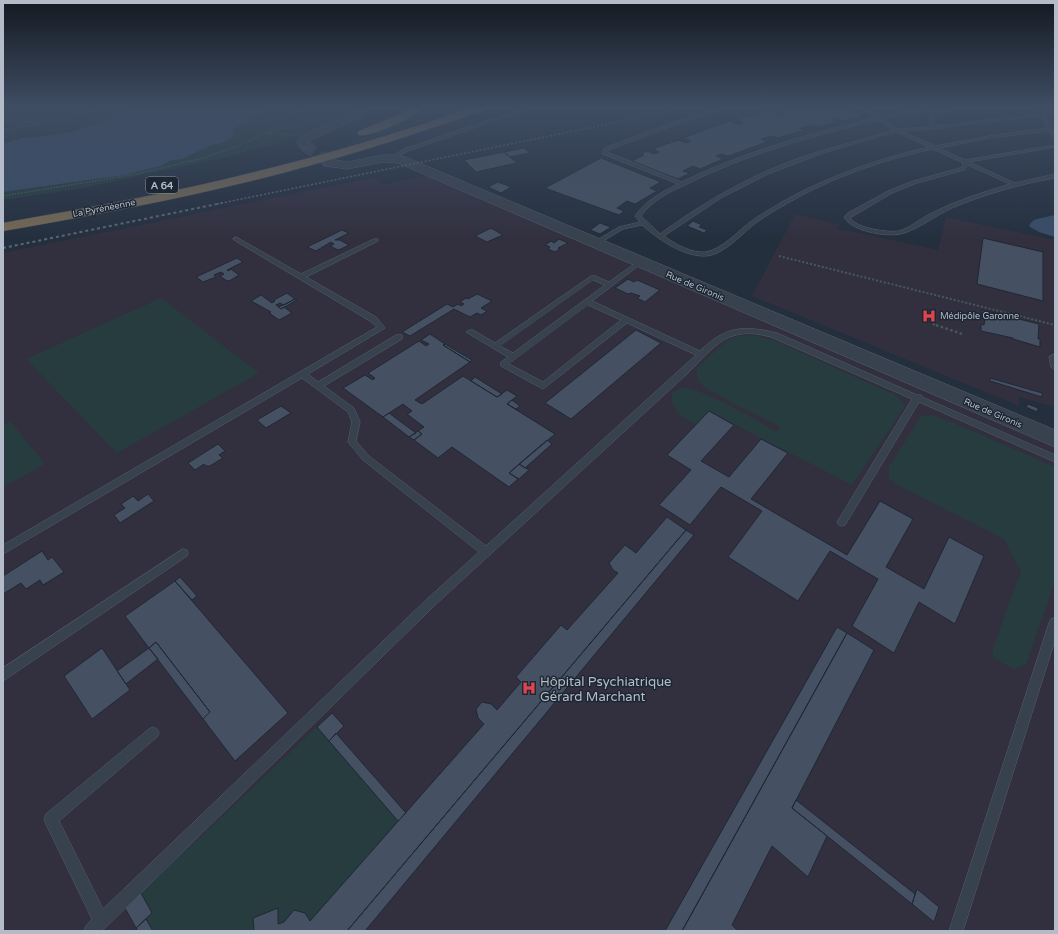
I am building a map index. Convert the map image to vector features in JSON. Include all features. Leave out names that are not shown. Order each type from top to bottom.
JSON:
[{"type":"highway","name":"La Pyrénéenne","points":[[3,214],[138,190],[217,173],[300,152]]},
{"type":"highway","name":"La Pyrénéenne","points":[[3,227],[149,200],[269,172],[343,152]]},
{"type":"street","name":"Rue de Gironis","points":[[330,164],[347,165],[378,158],[392,158],[401,160],[1055,439]]},
{"type":"lane","points":[[392,158],[403,152]]},
{"type":"lane","points":[[605,152],[605,153],[682,184]]},
{"type":"lane","points":[[761,152],[697,176],[660,196],[642,208],[638,216],[643,223],[672,243],[691,251],[704,254],[710,253],[720,248],[755,221],[813,188],[847,173],[918,152]]},
{"type":"lane","points":[[661,236],[724,194],[781,166],[821,152]]},
{"type":"lane","points":[[945,152],[1015,185]]},
{"type":"lane","points":[[965,161],[1021,152]]},
{"type":"lane","points":[[965,161],[966,165],[962,169],[915,182],[890,192],[847,217],[850,222],[859,226],[894,234],[903,231],[937,212],[967,200],[1015,185],[1055,176]]},
{"type":"lane","points":[[596,243],[622,228],[643,223]]},
{"type":"lane","points":[[3,550],[381,328],[373,319],[236,238]]},
{"type":"lane","points":[[301,277],[376,240]]},
{"type":"lane","points":[[626,320],[543,386],[504,364],[640,262]]},
{"type":"lane","points":[[495,346],[593,277],[610,285]]},
{"type":"lane","points":[[588,302],[702,355]]},
{"type":"lane","points":[[91,931],[430,603],[720,338],[732,332],[750,330],[774,335],[918,397],[1055,459]]},
{"type":"lane","points":[[470,332],[514,357]]},
{"type":"lane","points":[[318,386],[399,337]]},
{"type":"lane","points":[[1055,356],[1053,357],[1055,367]]},
{"type":"lane","points":[[302,374],[351,410],[356,422],[352,442],[366,458],[486,552]]},
{"type":"lane","points":[[842,522],[918,397]]},
{"type":"lane","points":[[3,674],[182,553]]},
{"type":"lane","points":[[956,931],[1055,623]]},
{"type":"lane","points":[[101,921],[51,819],[153,733]]},
{"type":"path","points":[[3,196],[142,173],[222,152]]},
{"type":"path","points":[[779,256],[1055,325]]},
{"type":"path","points":[[934,324],[962,334]]},
{"type":"shaded area","name":"Hôpital Psychiatrique Gérard Marchant","points":[[428,175],[1055,446],[1055,931],[3,931],[3,253],[376,177],[383,185]]},
{"type":"shaded area","name":"Médipôle Garonne","points":[[795,214],[842,225],[836,228],[938,250],[946,217],[1055,240],[1055,407],[1019,397],[1019,406],[752,296]]},
{"type":"green space","points":[[3,152],[246,152],[83,188],[3,200]]},
{"type":"green space","points":[[161,298],[259,373],[117,453],[26,359]]},
{"type":"green space","points":[[751,335],[773,340],[900,398],[904,408],[852,485],[709,411],[697,425],[682,416],[675,409],[673,405],[672,392],[681,388],[690,389],[702,392],[715,398],[777,432],[781,427],[704,387],[698,378],[697,368],[726,341],[737,336]]},
{"type":"green space","points":[[930,415],[947,420],[1055,467],[1055,581],[1026,664],[1015,669],[992,656],[994,645],[1021,572],[1004,539],[897,485],[889,478],[889,467],[921,416]]},
{"type":"green space","points":[[10,421],[45,464],[3,487],[3,425]]},
{"type":"green space","points":[[317,727],[398,821],[310,921],[304,913],[294,911],[284,922],[278,924],[278,909],[253,918],[254,931],[153,931],[146,919],[152,913],[141,893]]},
{"type":"water","points":[[3,152],[197,152],[182,159],[172,160],[160,166],[124,175],[3,192]]},
{"type":"water","points":[[1055,215],[1055,237],[1039,232],[1029,225],[1034,220]]},
{"type":"building","points":[[504,152],[528,152],[530,153],[510,157]]},
{"type":"building","points":[[504,152],[517,163],[476,172],[464,160]]},
{"type":"building","points":[[646,152],[654,154],[659,152],[740,152],[728,156],[721,154],[716,156],[723,159],[700,169],[693,166],[683,171],[690,173],[678,179],[632,161],[644,155],[641,154]]},
{"type":"building","points":[[601,158],[661,182],[650,188],[657,191],[635,204],[627,201],[617,208],[624,211],[619,215],[545,188]]},
{"type":"building","points":[[498,182],[511,187],[501,193],[488,187]]},
{"type":"building","points":[[693,221],[702,225],[699,227],[707,230],[704,233],[687,226]]},
{"type":"building","points":[[600,223],[611,227],[600,234],[590,230]]},
{"type":"building","points":[[491,228],[503,235],[487,242],[475,236]]},
{"type":"building","points":[[342,230],[349,233],[335,240],[340,240],[349,245],[341,249],[338,250],[330,246],[334,244],[331,242],[316,251],[307,247]]},
{"type":"building","points":[[983,238],[1043,252],[1043,301],[977,284]]},
{"type":"building","points":[[559,239],[568,243],[558,248],[560,249],[555,252],[548,249],[550,247],[545,245],[551,241],[554,243]]},
{"type":"building","points":[[237,258],[243,262],[227,270],[229,271],[231,269],[239,275],[231,280],[227,281],[220,276],[224,274],[221,272],[214,275],[216,277],[203,282],[196,277]]},
{"type":"building","points":[[628,279],[634,282],[637,280],[660,290],[645,302],[637,298],[640,296],[631,293],[628,294],[615,288]]},
{"type":"building","points":[[287,293],[295,299],[284,305],[280,303],[276,305],[281,309],[284,307],[292,313],[279,320],[269,313],[271,312],[251,301],[261,295],[272,303],[275,301],[274,300]]},
{"type":"building","points":[[477,294],[492,301],[481,308],[487,311],[481,315],[477,313],[470,317],[454,309],[410,336],[402,332],[447,304],[453,307],[458,304],[461,306],[464,304],[460,302]]},
{"type":"building","points":[[295,299],[297,300],[281,309],[279,307]]},
{"type":"building","points":[[982,310],[1039,324],[1038,339],[1040,339],[1040,347],[1013,338],[981,331],[981,324],[984,325],[985,317],[981,316]]},
{"type":"building","points":[[636,330],[661,343],[571,419],[545,403]]},
{"type":"building","points":[[430,334],[445,344],[443,345],[470,362],[415,400],[422,404],[463,376],[497,397],[507,390],[517,396],[507,404],[555,434],[509,473],[518,479],[509,487],[452,447],[438,458],[414,440],[422,434],[418,431],[424,427],[407,414],[412,411],[403,404],[383,417],[343,388],[365,375],[373,380],[375,378],[368,373],[419,341],[426,346],[429,344],[421,340]]},
{"type":"building","points":[[445,344],[472,360],[470,362],[443,345]]},
{"type":"building","points":[[475,377],[502,394],[497,397],[471,381]]},
{"type":"building","points":[[990,378],[1042,393],[1042,397],[990,381]]},
{"type":"building","points":[[512,400],[520,406],[516,409],[507,404]]},
{"type":"building","points":[[1028,404],[1038,408],[1037,412],[1026,407]]},
{"type":"building","points":[[281,406],[291,413],[266,428],[257,420]]},
{"type":"building","points":[[709,411],[734,425],[701,461],[729,477],[761,439],[788,453],[751,499],[847,555],[880,501],[913,519],[886,567],[924,589],[949,537],[984,556],[955,624],[919,602],[894,653],[852,626],[878,579],[830,551],[798,601],[728,557],[762,511],[721,487],[690,525],[659,505],[691,470],[667,455]]},
{"type":"building","points":[[389,413],[416,433],[409,437],[383,417]]},
{"type":"building","points":[[418,431],[422,434],[414,440],[409,437]]},
{"type":"building","points":[[547,440],[552,444],[525,468],[519,464]]},
{"type":"building","points":[[218,444],[225,451],[219,455],[223,458],[210,466],[206,466],[204,464],[195,470],[188,463]]},
{"type":"building","points":[[519,464],[529,470],[519,479],[509,473]]},
{"type":"building","points":[[148,494],[154,501],[120,523],[114,515],[125,508],[121,504],[133,496],[138,501]]},
{"type":"building","points":[[667,517],[686,530],[347,931],[254,931],[253,918],[278,908],[278,924],[284,922],[294,910],[305,913],[310,921],[484,724],[478,718],[476,709],[482,702],[491,704],[497,710],[521,682],[516,677],[561,625],[567,630],[618,573],[613,570],[609,563],[625,545],[636,553]]},
{"type":"building","points":[[686,530],[694,535],[365,931],[347,931]]},
{"type":"building","points":[[42,551],[48,560],[52,557],[64,572],[43,585],[40,580],[26,589],[21,583],[3,594],[3,576]]},
{"type":"building","points":[[180,577],[197,596],[192,600],[175,581]]},
{"type":"building","points":[[175,581],[288,713],[235,761],[203,719],[210,712],[156,642],[149,648],[125,616]]},
{"type":"building","points":[[837,627],[847,633],[682,931],[665,931]]},
{"type":"building","points":[[847,633],[874,650],[792,808],[827,836],[808,877],[772,846],[732,925],[738,931],[682,931]]},
{"type":"building","points":[[156,642],[210,712],[203,719],[149,648]]},
{"type":"building","points":[[102,648],[130,690],[92,719],[64,676]]},
{"type":"building","points":[[149,648],[158,659],[126,684],[117,671]]},
{"type":"building","points":[[332,713],[344,726],[329,741],[317,727]]},
{"type":"building","points":[[336,733],[406,813],[398,821],[329,741]]},
{"type":"building","points":[[796,800],[915,894],[912,904],[792,808]]},
{"type":"building","points":[[917,889],[939,907],[934,922],[912,904]]},
{"type":"building","points":[[141,893],[152,913],[136,928],[125,908]]},
{"type":"building","points":[[146,919],[153,931],[138,931],[136,928]]},
{"type":"tunnel","points":[[314,152],[330,163]]},
{"type":"railway","points":[[217,204],[473,152]]},
{"type":"railway","points":[[3,248],[222,203]]},
{"type":"place","name":"Médipôle Garonne","points":[[929,316]]},
{"type":"place","name":"Hôpital Psychiatrique Gérard Marchant","points":[[529,688]]}]
